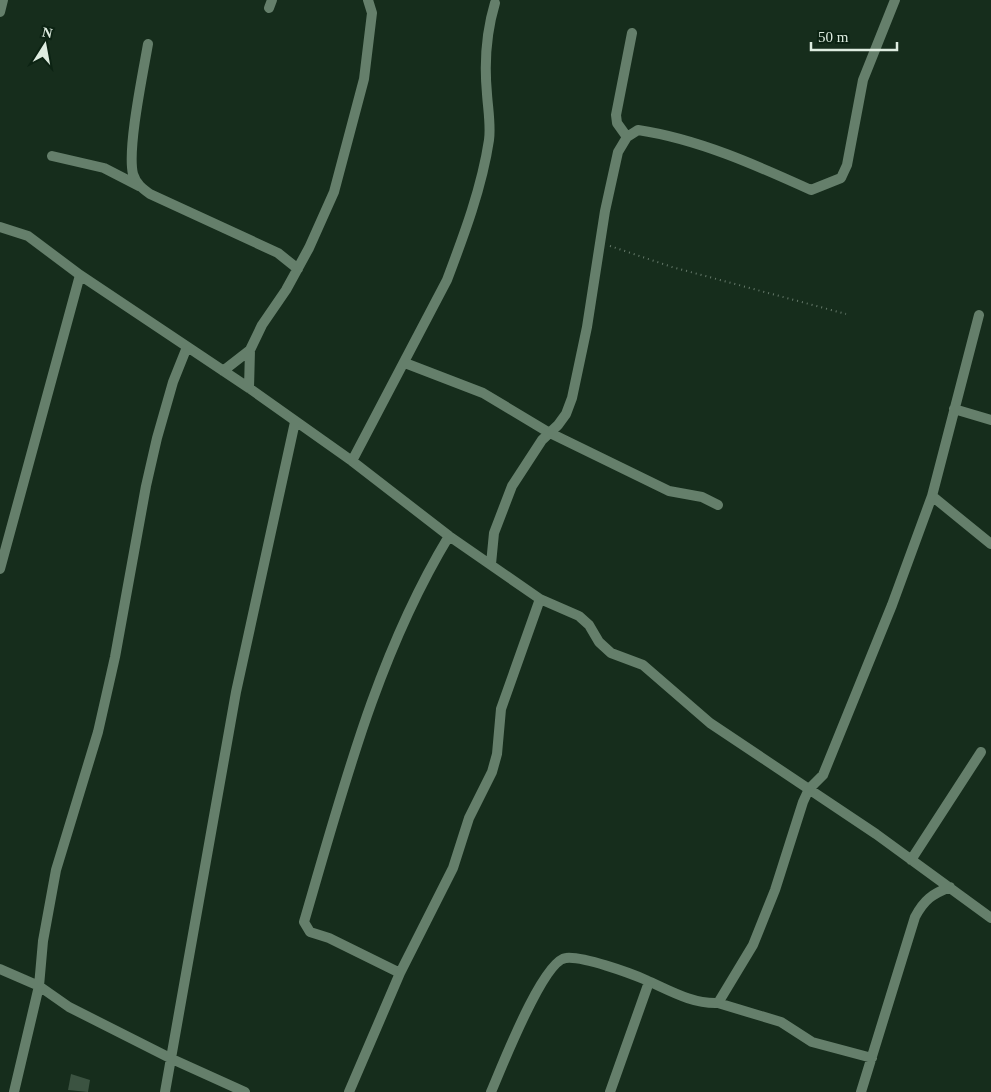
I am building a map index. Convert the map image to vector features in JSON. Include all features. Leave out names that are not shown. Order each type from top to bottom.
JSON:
[{"type":"street","points":[[0,12],[3,0]]},
{"type":"street","points":[[248,388],[250,350],[262,325],[298,269],[334,192],[364,79],[372,13],[368,0]]},
{"type":"street","points":[[491,564],[494,533],[512,486],[548,432],[562,419],[572,398],[587,327],[600,242],[618,152],[627,137],[638,130],[721,152],[811,190],[833,183],[841,178],[847,165],[862,80],[895,0]]},
{"type":"street","points":[[352,461],[447,280],[482,171],[490,138],[485,72],[487,29],[495,3]]},
{"type":"street","points":[[627,137],[617,123],[616,115],[632,33]]},
{"type":"street","points":[[139,186],[133,174],[132,150],[148,44]]},
{"type":"street","points":[[52,156],[104,168],[176,207],[278,253],[298,269]]},
{"type":"street","points":[[0,227],[28,236],[80,275],[248,388],[352,461],[449,536],[540,599],[579,616],[589,625],[599,642],[611,653],[643,665],[710,723],[950,886],[991,918]]},
{"type":"street","points":[[0,569],[80,275]]},
{"type":"street","points":[[718,1003],[753,945],[775,890],[797,818],[809,789],[823,775],[856,696],[932,496],[979,315]]},
{"type":"street","points":[[14,1092],[39,986],[42,941],[56,870],[98,732],[115,657],[146,486],[157,438],[173,382],[187,347]]},
{"type":"street","points":[[223,371],[250,350]]},
{"type":"street","points":[[405,363],[483,393],[548,432],[670,491],[702,498],[718,505]]},
{"type":"street","points":[[954,409],[991,420]]},
{"type":"street","points":[[165,1092],[236,692],[295,422]]},
{"type":"street","points":[[932,496],[991,544]]},
{"type":"street","points":[[400,973],[329,938],[310,932],[304,922],[379,677],[422,580],[449,536]]},
{"type":"street","points":[[349,1092],[400,973],[453,868],[469,818],[492,772],[498,754],[501,709],[540,599]]},
{"type":"street","points":[[911,860],[981,752]]},
{"type":"street","points":[[861,1092],[915,918],[922,904],[932,894],[950,886]]},
{"type":"street","points":[[491,1092],[536,993],[549,969],[556,961],[566,958],[592,962],[630,973],[704,1003],[718,1003],[781,1022],[812,1042],[872,1058]]},
{"type":"street","points":[[0,968],[39,986],[69,1007],[172,1059],[246,1092]]},
{"type":"street","points":[[611,1092],[649,982]]},
{"type":"path","points":[[600,242],[672,267],[846,314]]},
{"type":"building","points":[[71,1074],[90,1080],[88,1092],[68,1090]]}]
